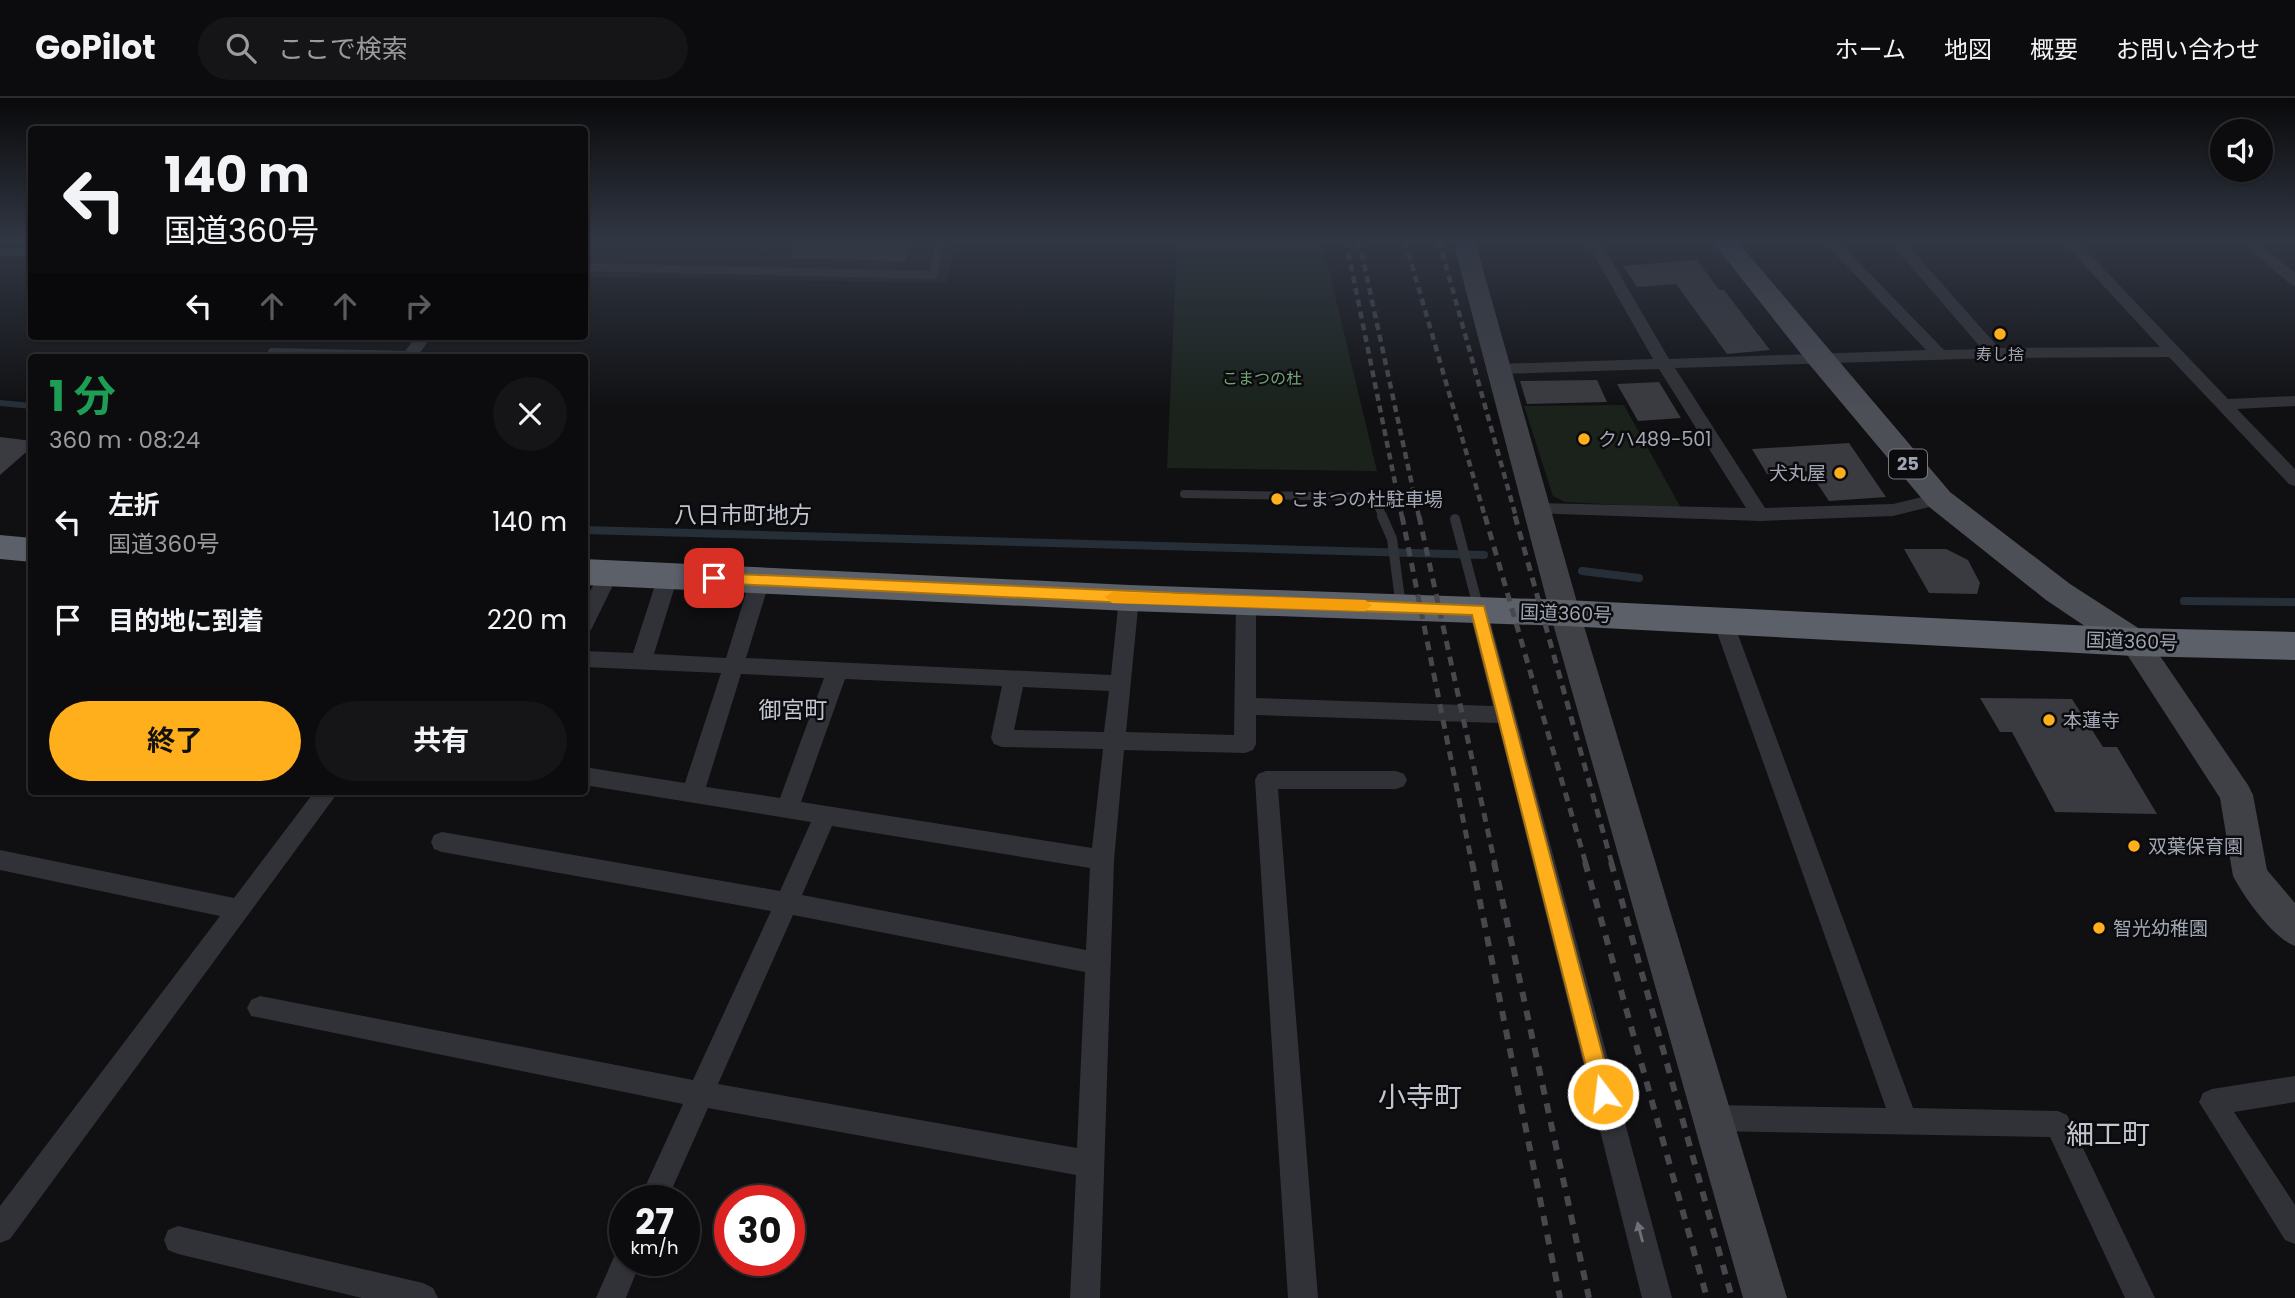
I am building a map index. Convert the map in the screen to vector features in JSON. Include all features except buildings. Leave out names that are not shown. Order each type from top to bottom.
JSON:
[{"type":"highway","points":[[0,547],[28,550]]},
{"type":"highway","name":"国道360号","points":[[597,572],[1129,598],[1565,613],[2292,649]]},
{"type":"main road","name":"25","points":[[1769,297],[1938,499],[2059,592],[2134,642]]},
{"type":"street","points":[[1479,297],[1565,613],[1765,1298]]},
{"type":"street","points":[[1626,297],[1665,365],[1760,514]]},
{"type":"street","points":[[1884,297],[1940,355]]},
{"type":"street","points":[[1945,297],[1994,353]]},
{"type":"street","points":[[2122,297],[2295,480]]},
{"type":"street","points":[[1499,369],[1994,353],[2175,352]]},
{"type":"street","points":[[2225,404],[2295,401]]},
{"type":"street","points":[[1537,509],[1760,514],[1894,510],[1938,499]]},
{"type":"street","points":[[588,609],[597,572]]},
{"type":"street","points":[[641,662],[668,576]]},
{"type":"street","points":[[693,794],[760,580]]},
{"type":"street","points":[[1085,1298],[1102,860],[1129,598]]},
{"type":"street","points":[[1014,679],[1002,738],[1245,744],[1246,601]]},
{"type":"street","points":[[1479,610],[1657,1298]]},
{"type":"street","points":[[1723,621],[1904,1120]]},
{"type":"street","points":[[2134,642],[2236,795],[2251,876],[2295,930]]},
{"type":"street","points":[[588,659],[1119,683]]},
{"type":"street","points":[[787,810],[837,671]]},
{"type":"street","points":[[1246,706],[1504,715]]},
{"type":"street","points":[[588,777],[1102,860]]},
{"type":"street","points":[[1303,1298],[1266,780],[1396,780]]},
{"type":"street","points":[[0,1229],[325,795]]},
{"type":"street","points":[[660,1185],[825,817]]},
{"type":"street","points":[[442,842],[786,903],[1098,963]]},
{"type":"street","points":[[0,860],[240,909]]},
{"type":"street","points":[[260,1009],[699,1094],[1090,1164]]},
{"type":"street","points":[[2295,1089],[2212,1102],[2295,1230]]},
{"type":"street","points":[[1713,1118],[2058,1124],[2140,1298]]},
{"type":"street","points":[[178,1240],[423,1298]]},
{"type":"street","points":[[611,1298],[620,1276]]},
{"type":"lane","points":[[272,352],[327,354]]},
{"type":"lane","points":[[1184,494],[1374,497],[1392,539],[1401,607]]},
{"type":"lane","points":[[1455,519],[1479,610]]},
{"type":"green space","name":"こまつの杜","points":[[1175,297],[1335,297],[1377,471],[1167,468]]},
{"type":"green space","points":[[1624,405],[1681,508],[1565,502],[1553,496],[1524,406]]},
{"type":"waterway","points":[[0,403],[28,406]]},
{"type":"waterway","points":[[588,530],[1484,555]]},
{"type":"waterway","points":[[1582,571],[1639,578]]},
{"type":"waterway","points":[[2184,601],[2295,602]]},
{"type":"railway","points":[[1357,297],[1402,517]]},
{"type":"railway","points":[[1371,297],[1419,517]]},
{"type":"railway","points":[[1421,297],[1485,517]]},
{"type":"railway","points":[[1455,297],[1516,517]]},
{"type":"railway","points":[[1402,516],[1472,864]]},
{"type":"railway","points":[[1419,516],[1495,864]]},
{"type":"railway","points":[[1485,516],[1586,864]]},
{"type":"railway","points":[[1515,516],[1612,864]]},
{"type":"railway","points":[[1472,862],[1560,1298]]},
{"type":"railway","points":[[1494,862],[1589,1298]]},
{"type":"railway","points":[[1585,862],[1707,1298]]},
{"type":"railway","points":[[1611,862],[1732,1298]]},
{"type":"slow traffic","points":[[1112,597],[1365,605]]},
{"type":"place","name":"寿し捨","points":[[2000,334]]},
{"type":"place","name":"クハ489-501","points":[[1584,439]]},
{"type":"place","name":"犬丸屋","points":[[1840,473]]},
{"type":"place","name":"こまつの杜駐車場","points":[[1277,499]]},
{"type":"place","name":"本蓮寺","points":[[2049,720]]},
{"type":"place","name":"双葉保育園","points":[[2134,846]]},
{"type":"place","name":"智光幼稚園","points":[[2099,928]]},
{"type":"district","name":"八日市町地方","points":[[743,515]]},
{"type":"district","name":"御宮町","points":[[793,710]]},
{"type":"district","name":"小寺町","points":[[1420,1097]]},
{"type":"district","name":"細工町","points":[[2108,1134]]},
{"type":"route","points":[[714,578],[1129,598],[1479,610],[1603,1094]]}]
